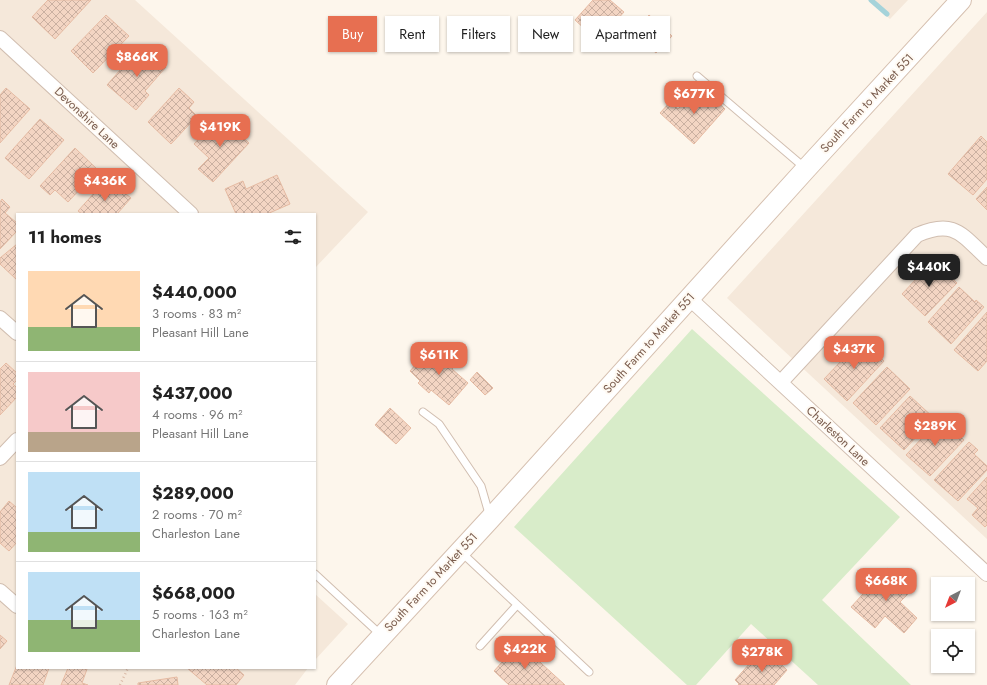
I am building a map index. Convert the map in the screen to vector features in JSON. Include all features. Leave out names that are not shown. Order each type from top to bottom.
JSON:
[{"type":"main road","name":"South Farm to Market 551","points":[[337,685],[490,519],[806,169],[961,0]]},
{"type":"street","name":"Devonshire Lane","points":[[0,38],[190,213]]},
{"type":"street","points":[[781,382],[917,235],[930,229],[944,228],[958,231],[987,258]]},
{"type":"street","name":"Charleston Lane","points":[[689,298],[987,574]]},
{"type":"street","points":[[0,318],[16,332]]},
{"type":"street","points":[[0,458],[16,441]]},
{"type":"street","points":[[0,591],[16,605]]},
{"type":"lane","points":[[698,76],[806,169]]},
{"type":"lane","points":[[423,412],[439,424],[481,486],[490,519]]},
{"type":"lane","points":[[460,551],[589,672]]},
{"type":"lane","points":[[316,575],[382,636]]},
{"type":"lane","points":[[480,646],[517,605]]},
{"type":"path","points":[[120,685],[128,669]]},
{"type":"shaded area","points":[[0,0],[135,0],[368,212],[316,267],[316,213],[16,213],[16,669],[307,669],[295,685],[0,685]]},
{"type":"shaded area","points":[[869,0],[908,0],[890,19]]},
{"type":"shaded area","points":[[987,12],[987,539],[727,298]]},
{"type":"shaded area","points":[[316,595],[348,624],[316,659]]},
{"type":"green space","points":[[692,329],[900,517],[822,600],[911,685],[818,685],[751,624],[696,685],[687,685],[514,527]]},
{"type":"building","points":[[48,0],[91,0],[55,39],[32,17]]},
{"type":"building","points":[[593,0],[610,0],[624,12],[620,16],[581,16],[581,25],[575,20]]},
{"type":"building","points":[[106,15],[129,36],[93,73],[71,51]]},
{"type":"building","points":[[141,46],[166,67],[145,91],[149,95],[136,110],[107,85]]},
{"type":"building","points":[[700,86],[725,109],[694,144],[660,113],[670,102],[678,109]]},
{"type":"building","points":[[6,88],[30,109],[0,143],[0,95]]},
{"type":"building","points":[[179,88],[194,102],[189,108],[197,116],[171,144],[148,122]]},
{"type":"building","points":[[220,116],[249,143],[213,182],[198,169],[209,158],[194,144]]},
{"type":"building","points":[[40,119],[64,140],[29,179],[5,158]]},
{"type":"building","points":[[981,136],[987,142],[987,179],[973,195],[948,174]]},
{"type":"building","points":[[75,148],[98,170],[68,202],[55,190],[50,195],[40,186]]},
{"type":"building","points":[[277,175],[290,204],[269,213],[236,213],[225,189],[243,181],[246,189]]},
{"type":"building","points":[[104,182],[114,191],[117,187],[131,198],[118,213],[81,213],[78,211]]},
{"type":"building","points":[[987,187],[987,210],[976,199]]},
{"type":"building","points":[[2,199],[10,207],[5,213],[16,222],[16,232],[0,249],[0,202]]},
{"type":"building","points":[[16,245],[16,279],[0,264],[0,258]]},
{"type":"building","points":[[933,261],[957,283],[925,316],[902,294]]},
{"type":"building","points":[[959,287],[975,302],[976,300],[984,307],[951,344],[928,322]]},
{"type":"building","points":[[987,312],[987,361],[978,371],[954,350]]},
{"type":"building","points":[[861,340],[884,361],[847,401],[824,379]]},
{"type":"building","points":[[429,349],[441,359],[446,354],[457,363],[452,369],[468,383],[449,405],[431,390],[429,393],[418,383],[420,381],[410,371]]},
{"type":"building","points":[[6,363],[16,372],[16,381],[13,384],[16,387],[16,398],[0,415],[0,369]]},
{"type":"building","points":[[887,367],[910,389],[876,425],[853,403]]},
{"type":"building","points":[[477,372],[493,388],[485,395],[470,380]]},
{"type":"building","points":[[910,396],[934,418],[904,450],[880,428]]},
{"type":"building","points":[[390,408],[411,428],[396,444],[375,425]]},
{"type":"building","points":[[941,418],[964,440],[930,476],[906,455]]},
{"type":"building","points":[[969,442],[978,450],[974,454],[987,466],[987,470],[958,501],[934,480]]},
{"type":"building","points":[[987,477],[987,525],[985,527],[972,515],[978,508],[967,499]]},
{"type":"building","points":[[9,501],[16,507],[16,543],[9,551],[0,543],[0,512]]},
{"type":"building","points":[[887,568],[912,590],[900,602],[917,618],[904,633],[885,616],[875,628],[851,607]]},
{"type":"building","points":[[0,635],[7,641],[0,649]]},
{"type":"building","points":[[519,643],[565,685],[509,685],[494,671]]},
{"type":"building","points":[[768,652],[787,670],[774,685],[738,685],[739,684],[735,680],[751,662],[755,666]]},
{"type":"building","points":[[16,668],[16,669],[49,669],[43,685],[9,685]]},
{"type":"building","points":[[68,669],[87,669],[82,683],[88,685],[61,685]]},
{"type":"building","points":[[188,669],[237,669],[244,675],[236,685],[207,685]]},
{"type":"building","points":[[177,677],[178,685],[138,685],[138,683]]},
{"type":"waterway","points":[[871,0],[887,14]]}]
